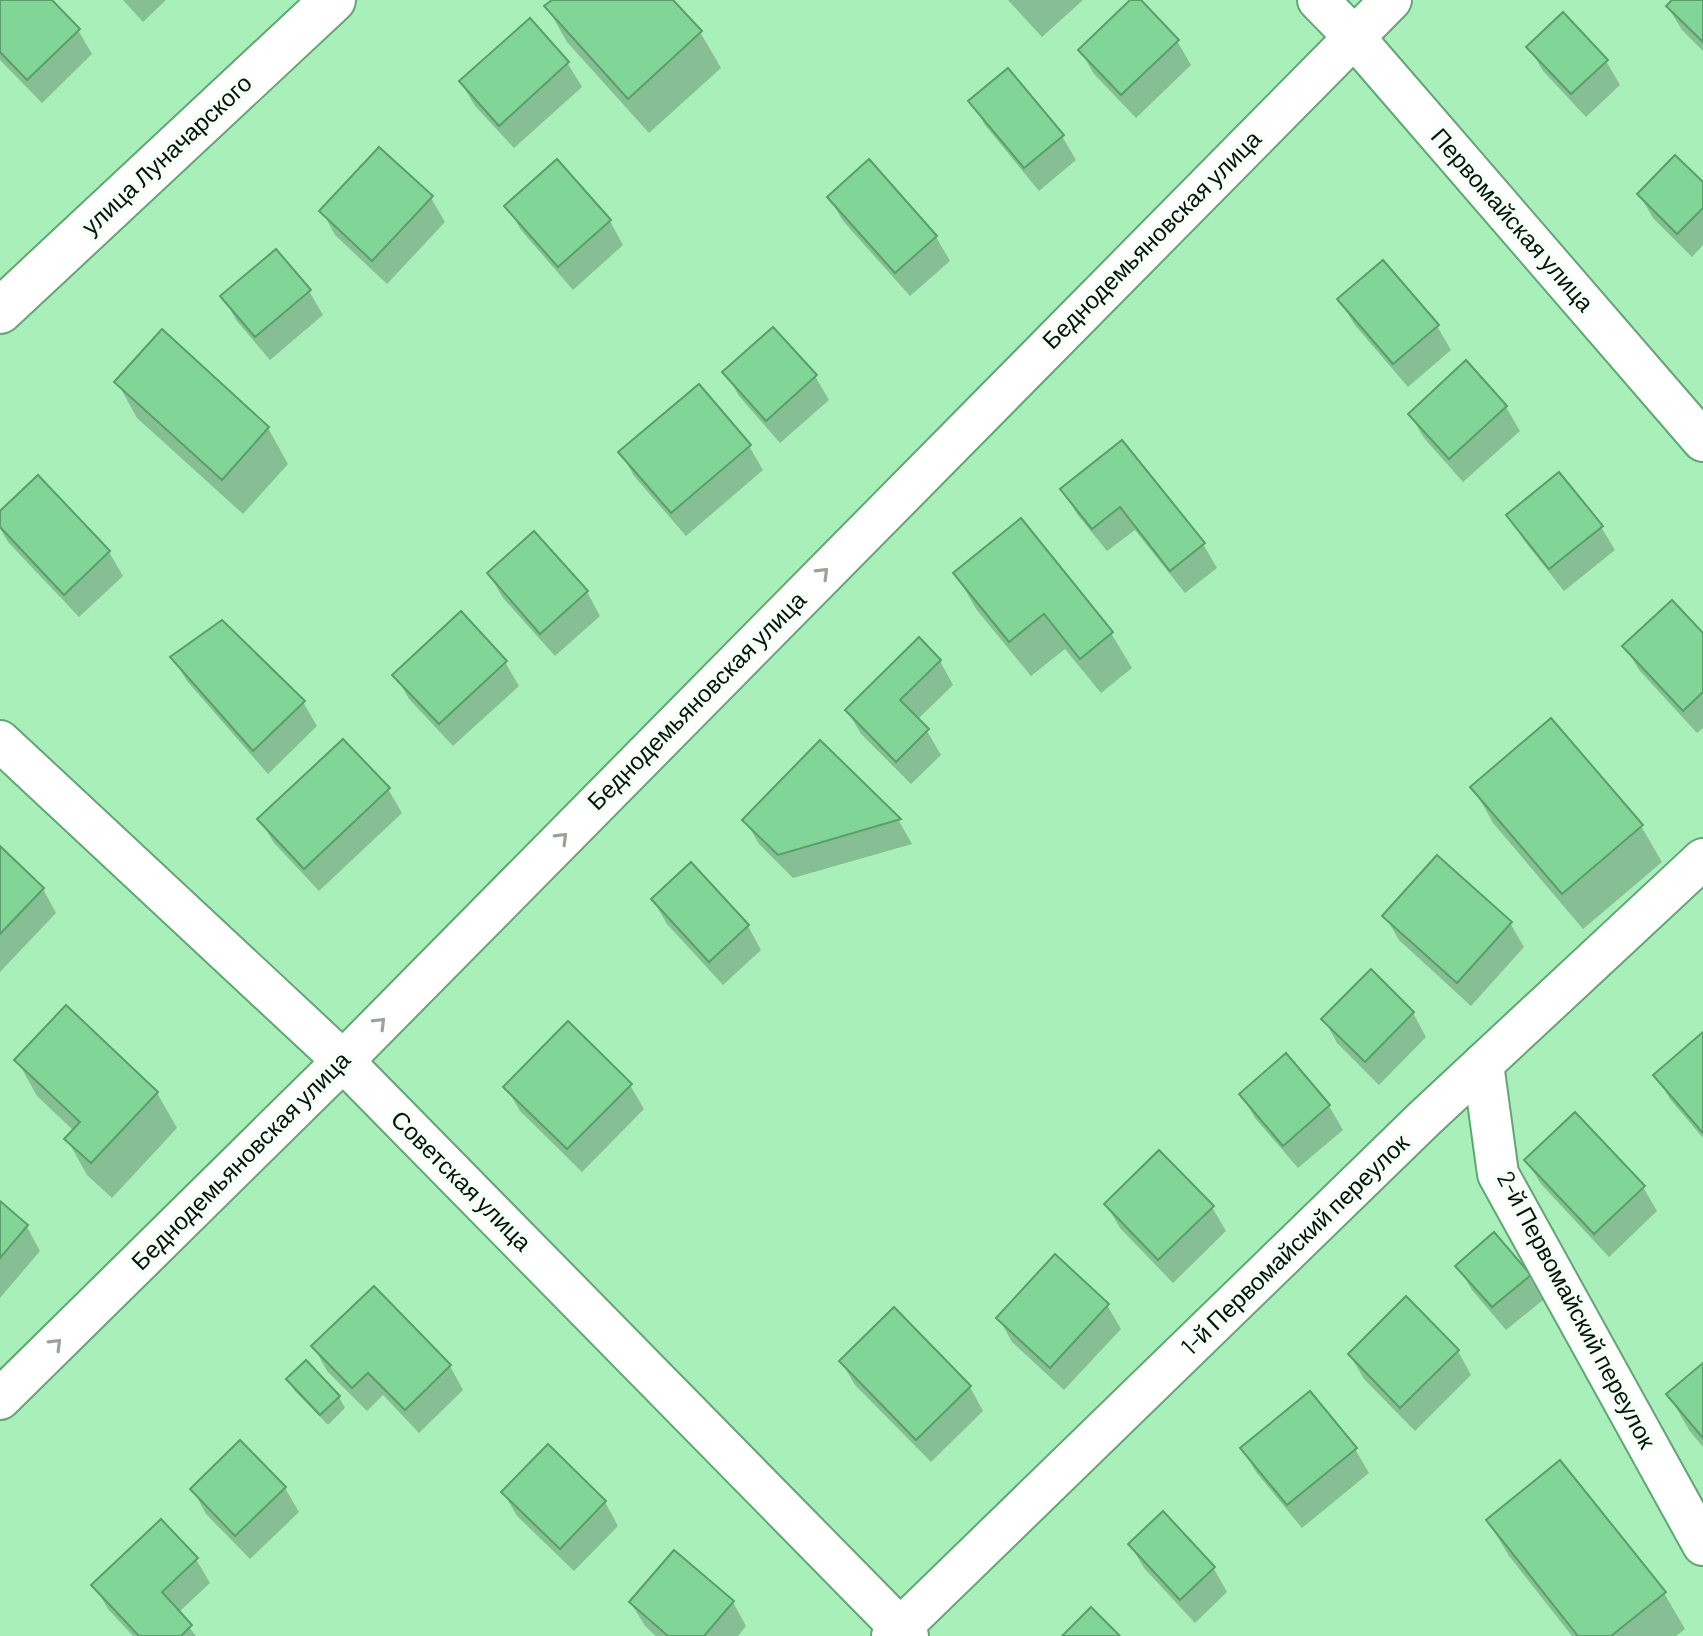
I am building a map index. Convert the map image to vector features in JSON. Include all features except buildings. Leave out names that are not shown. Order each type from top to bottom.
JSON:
[{"type":"main road","name":"улица Луначарского","points":[[0,311],[333,0]]},
{"type":"street","name":"Первомайская улица","points":[[1318,0],[1353,36],[1703,441]]},
{"type":"street","name":"Беднодемьяновская улица","points":[[0,1399],[343,1061],[1391,0]]},
{"type":"street","name":"Советская улица","points":[[0,741],[343,1061],[900,1633]]},
{"type":"street","name":"1-й Первомайский переулок","points":[[900,1633],[1483,1064],[1703,859]]},
{"type":"street","name":"2-й Первомайский переулок","points":[[1483,1064],[1498,1174],[1703,1545]]}]
